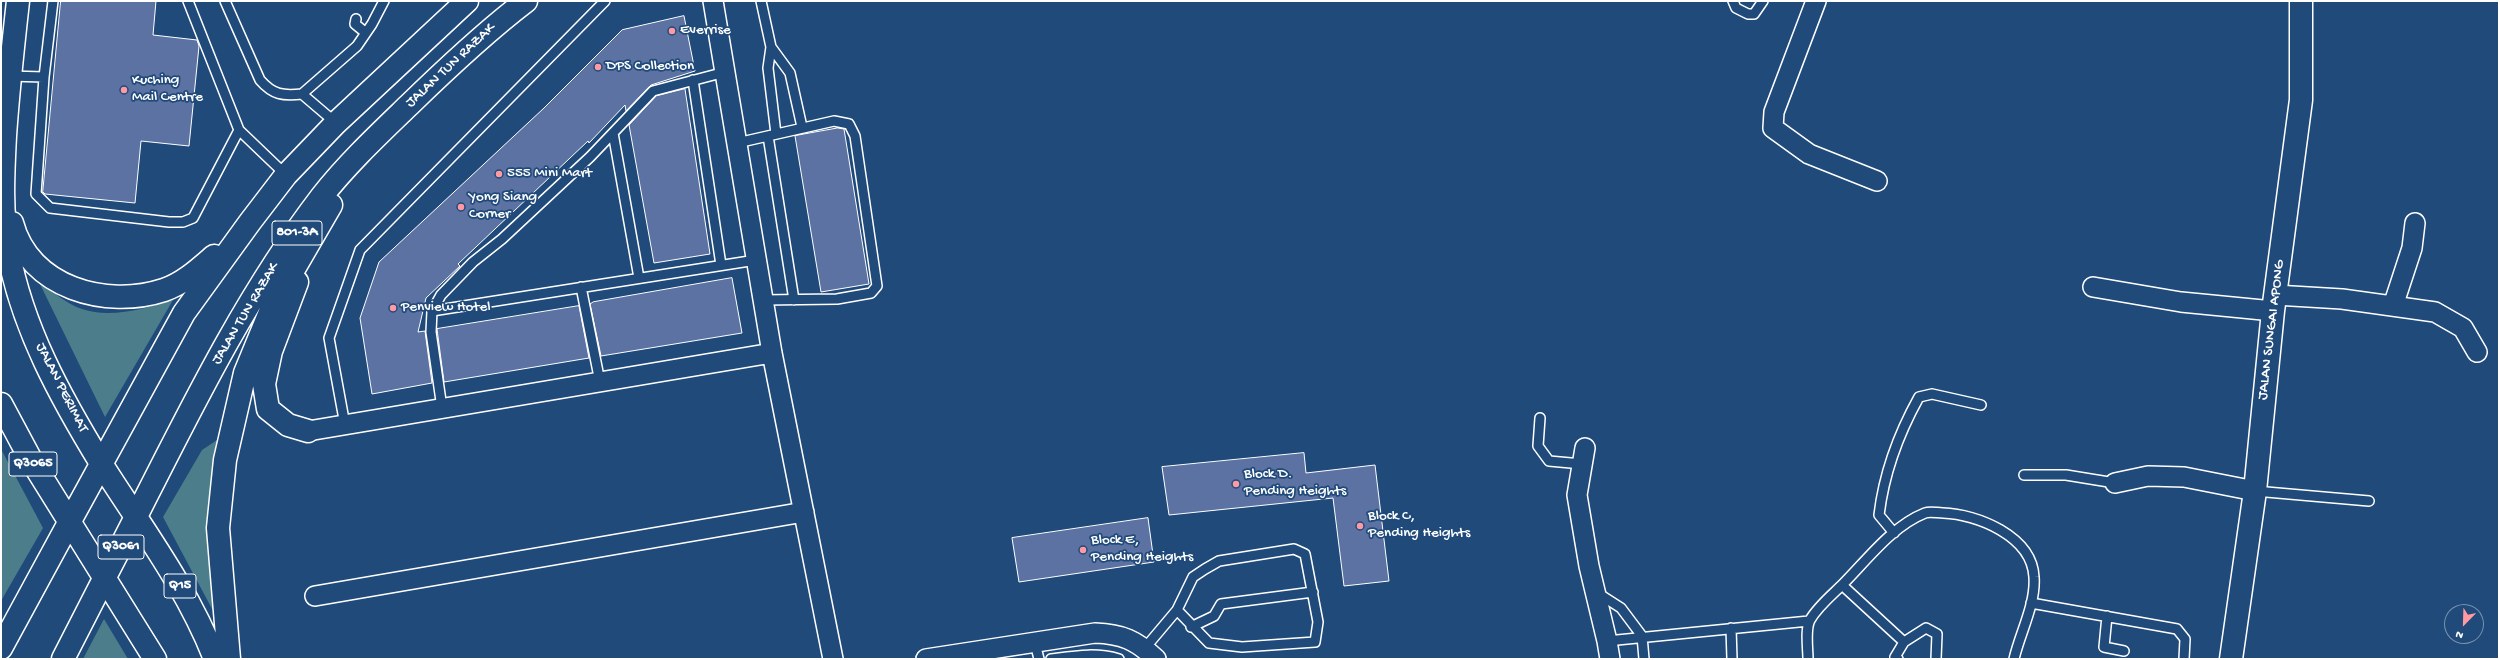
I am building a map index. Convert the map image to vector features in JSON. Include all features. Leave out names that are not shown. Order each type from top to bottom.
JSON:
[{"type":"main road","name":"JALAN PERIMAT","points":[[18,1],[9,76],[2,188],[8,250],[22,303],[44,361],[102,464],[136,518]]},
{"type":"main road","points":[[1,648],[184,313],[286,174],[336,123],[467,1]]},
{"type":"main road","name":"JALAN TUN RAZAK","points":[[136,518],[240,322],[318,203],[358,154],[480,37],[526,1]]},
{"type":"main road","name":"JALAN SUNGAI APONG","points":[[2231,659],[2255,491],[2274,303],[2301,100],[2301,1]]},
{"type":"main road","points":[[229,659],[218,528],[225,460],[245,372],[273,305],[306,250],[358,154]]},
{"type":"main road","points":[[2,188],[16,238],[31,262],[55,280],[74,289],[108,297],[134,297],[165,290],[194,275],[250,222]]},
{"type":"main road","points":[[306,250],[293,297],[271,351],[264,384],[268,409],[288,425],[308,431]]},
{"type":"main road","name":"Q3065","points":[[1,404],[25,449],[105,577]]},
{"type":"main road","points":[[1,429],[25,449]]},
{"type":"main road","name":"Q3061","points":[[62,659],[136,518]]},
{"type":"main road","name":"Q15","points":[[136,518],[178,581],[206,637],[215,659]]},
{"type":"main road","points":[[105,577],[155,659]]},
{"type":"street","points":[[713,1],[772,353],[833,659]]},
{"type":"street","points":[[1816,1],[1774,112],[1773,128],[1809,154],[1877,181]]},
{"type":"street","points":[[2393,306],[2412,248],[2415,223]]},
{"type":"street","points":[[2092,287],[2181,302],[2274,303],[2342,299],[2435,312],[2463,328],[2477,352]]},
{"type":"street","points":[[308,431],[772,353]]},
{"type":"street","points":[[1584,456],[1577,495],[1595,591],[1610,659]]},
{"type":"street","points":[[2115,483],[2148,476],[2184,477],[2255,491]]},
{"type":"street","points":[[315,596],[804,512]]},
{"type":"street","points":[[926,659],[1037,651],[1095,633],[1117,634],[1150,653]]},
{"type":"lane","points":[[53,1],[44,77],[36,194],[50,208],[169,222],[193,218],[239,130]]},
{"type":"lane","points":[[188,1],[239,130],[286,174]]},
{"type":"lane","points":[[225,1],[260,80],[267,89],[282,96],[302,94],[357,46],[384,1]]},
{"type":"lane","points":[[345,424],[329,338],[360,250],[605,1]]},
{"type":"lane","points":[[761,1],[771,46],[768,68],[772,135],[794,300]]},
{"type":"lane","points":[[1733,1],[1736,8],[1748,14],[1754,14],[1763,1]]},
{"type":"lane","points":[[356,19],[355,24],[366,33]]},
{"type":"lane","points":[[771,46],[790,74],[802,127]]},
{"type":"lane","points":[[442,408],[431,332],[432,311],[441,295],[473,262],[502,239],[590,157],[653,91],[725,72]]},
{"type":"lane","points":[[9,76],[44,77]]},
{"type":"lane","points":[[693,80],[721,265]]},
{"type":"lane","points":[[302,94],[336,123]]},
{"type":"lane","points":[[737,143],[802,127],[834,121],[849,124],[855,136],[877,286],[872,293],[837,299],[763,300]]},
{"type":"lane","points":[[613,133],[639,278]]},
{"type":"lane","points":[[432,311],[756,260]]},
{"type":"lane","points":[[581,287],[600,382]]},
{"type":"lane","points":[[1894,533],[1879,515],[1882,486],[1905,426],[1920,396],[1932,394],[1981,405]]},
{"type":"lane","points":[[1540,418],[1538,446],[1549,461],[1584,456]]},
{"type":"lane","points":[[2024,474],[2066,475],[2115,483]]},
{"type":"lane","points":[[2255,491],[2369,501]]},
{"type":"lane","points":[[1808,659],[1809,621],[1842,585],[1894,533],[1910,520],[1926,512],[1961,514],[1982,520],[2009,536],[2018,544],[2029,559],[2034,576],[2031,602],[2014,659]]},
{"type":"lane","points":[[1150,653],[1176,610],[1193,577],[1219,561],[1294,549],[1305,554],[1318,622],[1315,642],[1242,647],[1209,643],[1191,627],[1176,610]]},
{"type":"lane","points":[[1842,585],[1904,642]]},
{"type":"lane","points":[[1595,591],[1621,608],[1642,636],[1644,659]]},
{"type":"lane","points":[[1191,627],[1214,616],[1222,604],[1313,592]]},
{"type":"lane","points":[[2031,602],[2177,629],[2185,639],[2184,659]]},
{"type":"lane","points":[[2107,616],[2104,647],[2124,651]]},
{"type":"lane","points":[[1607,640],[1809,621]]},
{"type":"lane","points":[[1730,628],[1732,659]]},
{"type":"lane","points":[[1898,659],[1895,657],[1904,642],[1926,628],[1937,634],[1936,659]]},
{"type":"lane","points":[[1051,659],[1082,655],[1105,655],[1119,659]]},
{"type":"lane","points":[[2177,659],[2188,659]]},
{"type":"green space","points":[[38,280],[70,304],[93,312],[116,313],[140,309],[173,300],[105,417]]},
{"type":"green space","points":[[220,438],[219,622],[163,517],[202,450]]},
{"type":"green space","points":[[1,449],[43,528],[1,601]]},
{"type":"green space","points":[[104,619],[128,659],[83,659]]},
{"type":"building","name":"Kuching Mail Centre","points":[[61,1],[156,1],[153,35],[197,40],[199,46],[189,146],[141,141],[135,203],[45,194],[43,192]]},
{"type":"building","points":[[684,16],[695,71],[651,85],[626,111],[625,105],[589,143],[588,141],[458,264],[460,266],[426,298],[418,332],[425,331],[432,383],[372,394],[360,318],[379,262],[544,108],[622,30]]},
{"type":"building","points":[[685,89],[710,254],[654,263],[629,125],[656,96]]},
{"type":"building","points":[[838,128],[844,129],[869,284],[821,292],[795,136]]},
{"type":"building","points":[[732,278],[742,333],[601,356],[590,304],[593,302]]},
{"type":"building","points":[[579,306],[589,358],[444,382],[437,329]]},
{"type":"building","points":[[1304,453],[1306,473],[1375,465],[1389,581],[1344,586],[1333,498],[1169,515],[1162,467]]},
{"type":"building","name":"Block E, Pending Heights","points":[[1148,518],[1154,562],[1019,582],[1012,538]]},
{"type":"place","name":"Everrise","points":[[672,31]]},
{"type":"place","name":"DPS Collection","points":[[598,67]]},
{"type":"place","name":"Kuching Mail Centre","points":[[124,90]]},
{"type":"place","name":"555 Mini Mart","points":[[499,174]]},
{"type":"place","name":"Yong Siang Corner","points":[[461,207]]},
{"type":"place","name":"Penview Hotel","points":[[393,308]]},
{"type":"place","name":"Block D. Pending Heights","points":[[1236,484]]},
{"type":"place","name":"Block C, Pending Heights","points":[[1360,526]]},
{"type":"place","name":"Block E, Pending Heights","points":[[1083,550]]}]
